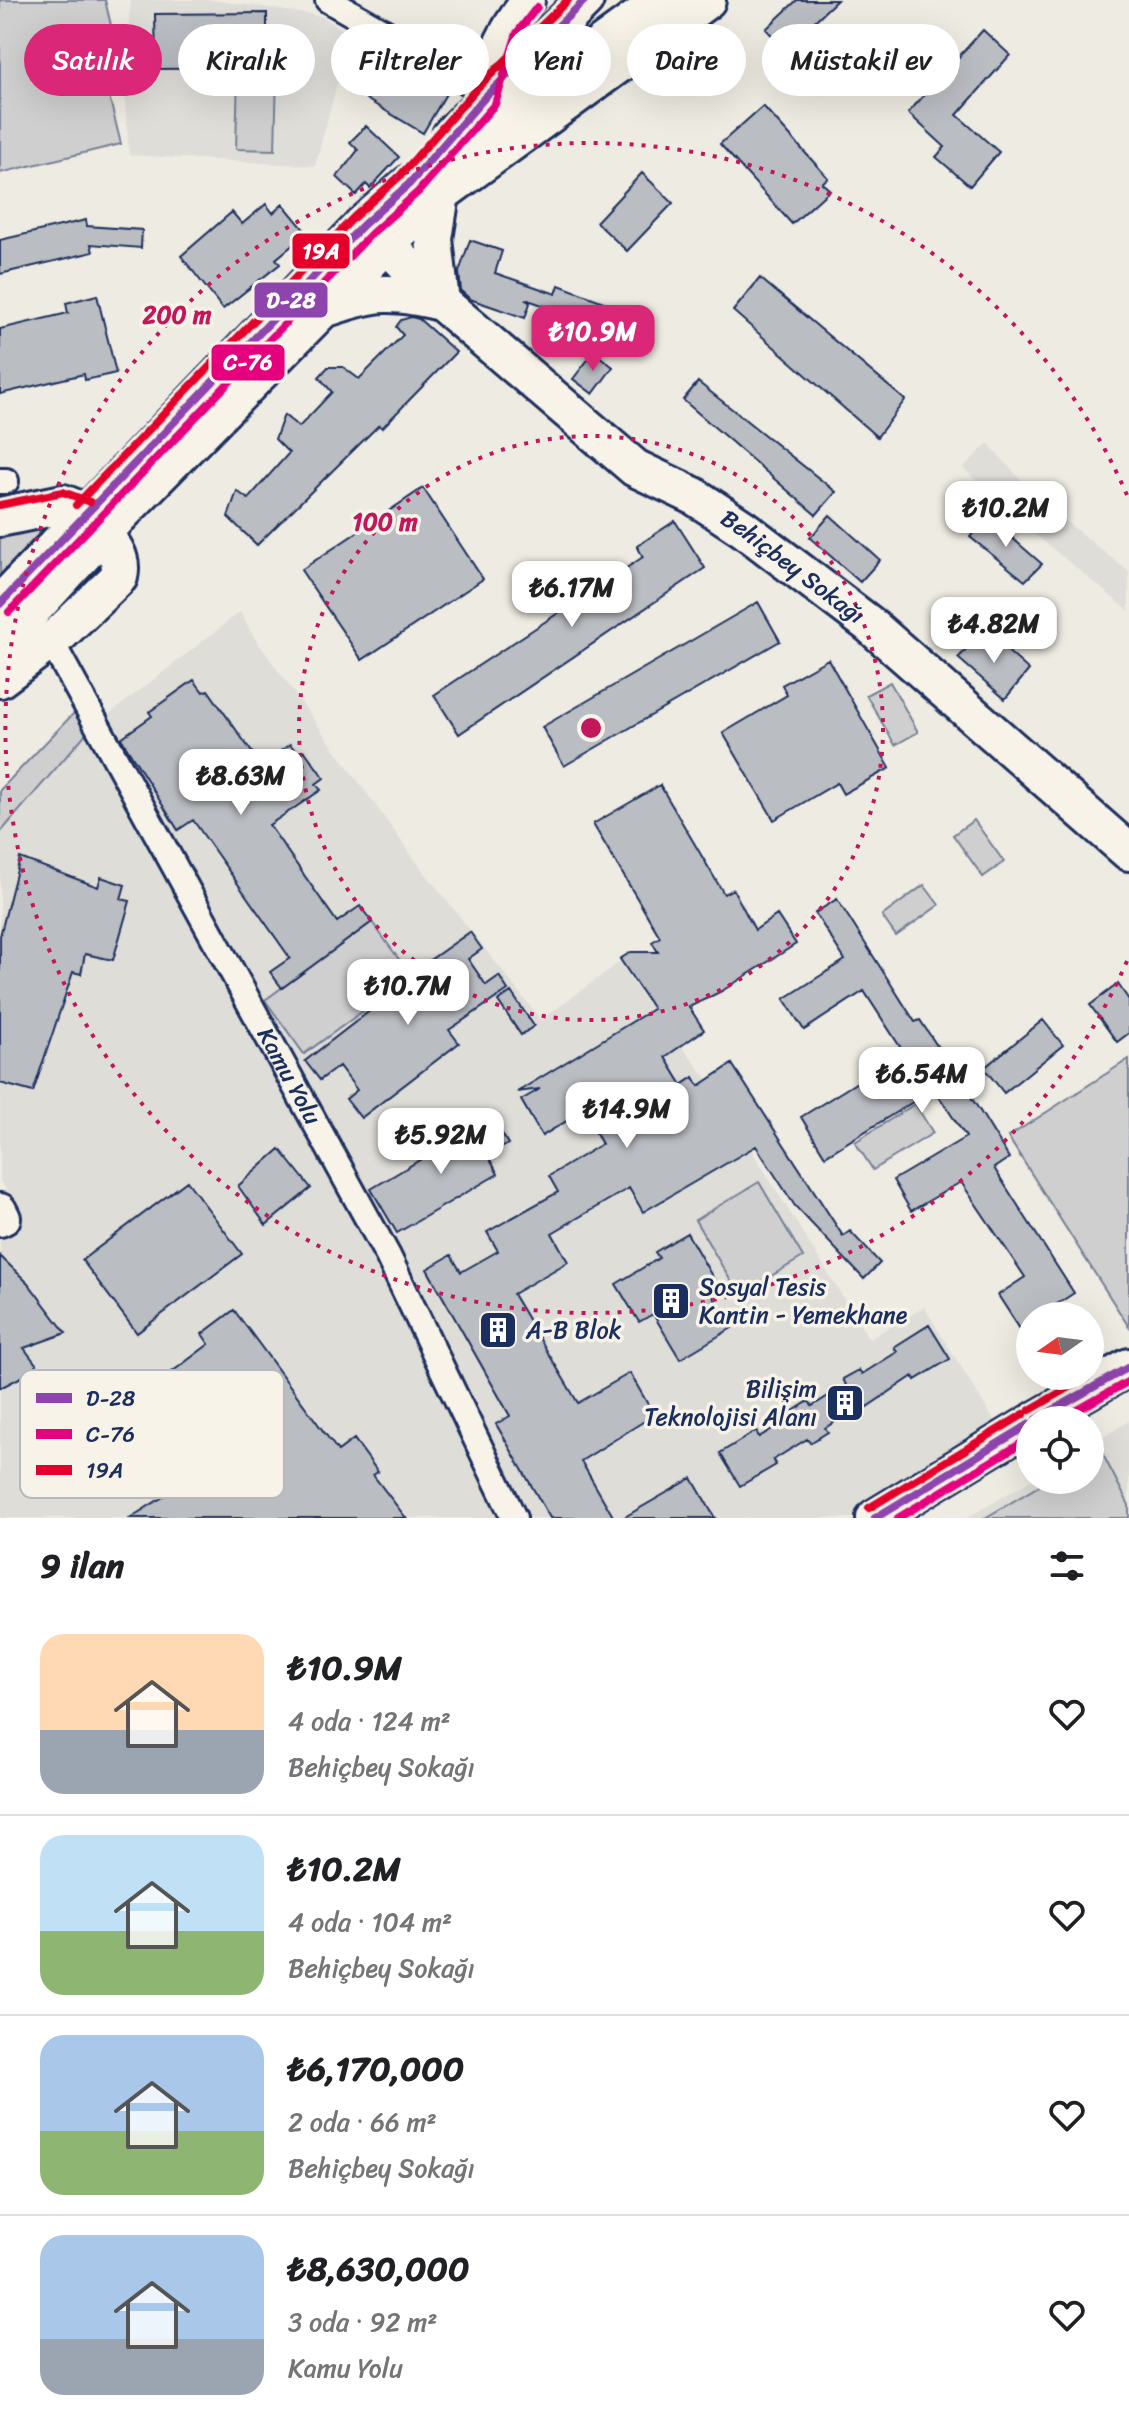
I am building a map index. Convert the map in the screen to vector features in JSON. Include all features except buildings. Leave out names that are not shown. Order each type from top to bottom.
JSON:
[{"type":"highway","points":[[2,493],[63,504],[94,524]]},
{"type":"main road","points":[[485,97],[496,52],[507,27],[528,0]]},
{"type":"main road","points":[[322,310],[372,293],[407,293],[441,302],[425,189],[485,97],[585,0]]},
{"type":"main road","points":[[0,645],[94,524],[375,235],[425,189],[662,0]]},
{"type":"main road","points":[[425,189],[707,0]]},
{"type":"main road","points":[[0,604],[94,524],[322,310],[375,235]]},
{"type":"main road","name":"Behiçbey Sokağı","points":[[375,235],[441,302],[635,468],[694,496],[744,529],[869,624],[1129,852]]},
{"type":"main road","points":[[0,679],[51,641],[119,577],[122,564],[118,553],[94,524]]},
{"type":"main road","points":[[1061,1406],[1129,1367]]},
{"type":"main road","points":[[875,1518],[1016,1432]]},
{"type":"street","points":[[328,0],[460,75],[485,97]]},
{"type":"street","name":"Kamu Yolu","points":[[51,641],[388,1256],[514,1518]]},
{"type":"shaded area","points":[[0,0],[105,0],[111,24],[24,24],[24,96],[109,96],[121,144],[0,173]]},
{"type":"shaded area","points":[[131,0],[213,0],[321,16],[334,24],[331,24],[331,96],[334,96],[315,166],[129,155],[125,96],[162,96],[162,24],[128,24]]},
{"type":"shaded area","points":[[237,96],[276,96],[275,150],[236,149]]},
{"type":"shaded area","points":[[988,443],[1037,498],[1129,572],[1129,611],[1015,518],[963,468]]},
{"type":"shaded area","points":[[46,526],[0,575],[0,533]]},
{"type":"shaded area","points":[[240,612],[254,637],[415,860],[541,1020],[620,962],[644,999],[705,1076],[869,1339],[924,1307],[1000,1430],[856,1518],[0,1518],[0,1220],[18,1207],[0,1181],[0,833],[89,730]]},
{"type":"shaded area","points":[[890,682],[918,732],[895,745],[866,695]]},
{"type":"shaded area","points":[[74,713],[89,730],[0,833],[0,790]]},
{"type":"shaded area","points":[[974,820],[1004,862],[983,877],[953,835]]},
{"type":"shaded area","points":[[924,885],[939,905],[896,936],[882,916]]},
{"type":"shaded area","points":[[372,922],[411,976],[304,1054],[265,1000]]},
{"type":"shaded area","points":[[1129,1059],[1129,1327],[1008,1137]]},
{"type":"shaded area","points":[[915,1104],[933,1133],[873,1170],[855,1142]]},
{"type":"shaded area","points":[[759,1182],[803,1257],[739,1295],[695,1220]]},
{"type":"shaded area","points":[[1129,1421],[1129,1518],[967,1518],[1016,1489],[1016,1494],[1104,1494],[1104,1436]]},
{"type":"shaded area","points":[[1104,1457],[1129,1505],[1129,1518],[985,1518],[1025,1494],[1104,1494]]},
{"type":"transit line","name":"19A","points":[[76,505],[354,217],[400,176],[477,88],[568,0]]},
{"type":"transit line","name":"D-28","points":[[0,604],[363,225],[409,184],[485,97],[585,0]]},
{"type":"transit line","name":"C-76","points":[[9,612],[371,234],[418,192],[495,104],[517,33],[537,7]]},
{"type":"transit line","name":"19A","points":[[0,505],[63,492],[90,502]]},
{"type":"transit line","name":"D-28","points":[[1061,1406],[1129,1367]]},
{"type":"transit line","name":"C-76","points":[[1085,1406],[1129,1381]]},
{"type":"transit line","name":"19A","points":[[1037,1406],[1065,1390]]},
{"type":"transit line","name":"19A","points":[[869,1508],[1016,1419]]},
{"type":"transit line","name":"D-28","points":[[875,1518],[1016,1432]]},
{"type":"transit line","name":"C-76","points":[[898,1518],[1016,1446]]},
{"type":"place","name":"Sosyal Tesis Kantin - Yemekhane","points":[[671,1301]]},
{"type":"place","name":"A-B Blok","points":[[498,1330]]},
{"type":"place","name":"Bilişim Teknolojisi Alanı","points":[[845,1403]]}]
